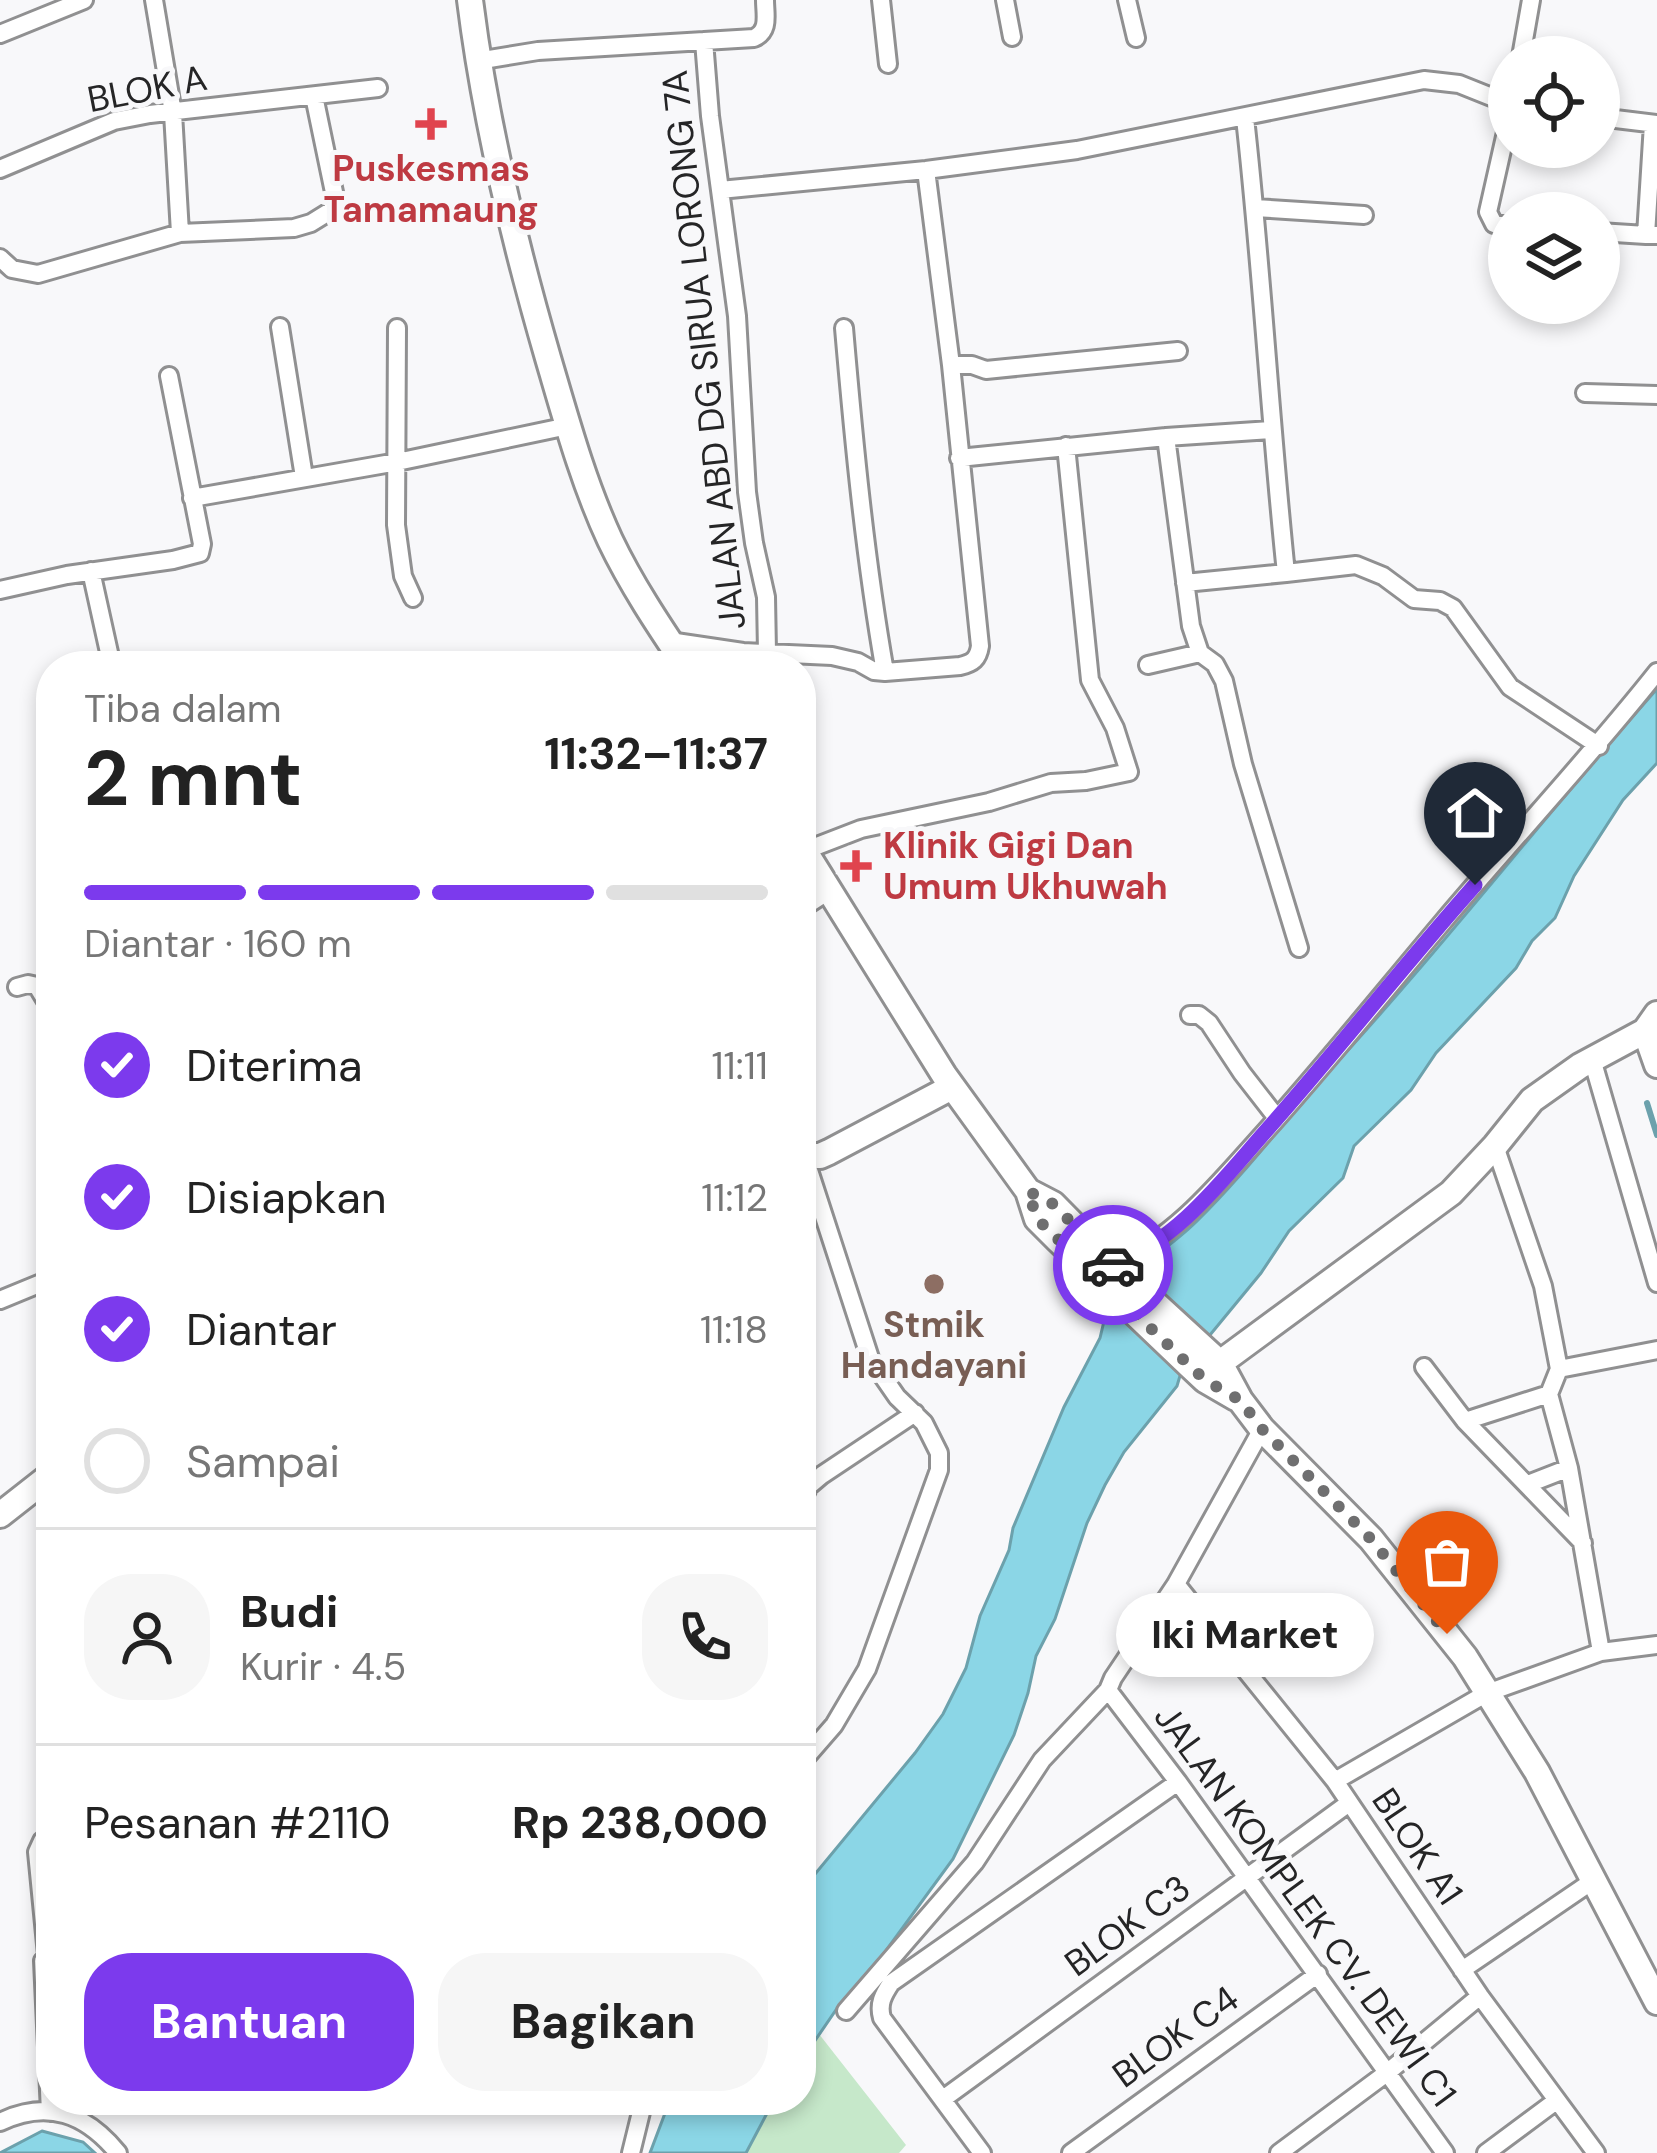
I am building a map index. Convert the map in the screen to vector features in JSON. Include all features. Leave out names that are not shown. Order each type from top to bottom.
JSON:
[{"type":"main road","points":[[470,0],[477,61],[511,218],[568,426],[611,543],[676,651]]},
{"type":"main road","points":[[816,868],[948,1081],[1028,1191],[1037,1219],[1205,1380],[1240,1400]]},
{"type":"main road","points":[[1220,1363],[1451,1193],[1532,1100],[1629,1038],[1657,1065]]},
{"type":"main road","points":[[816,1143],[948,1081]]},
{"type":"main road","points":[[1028,1191],[1053,1204],[1220,1363],[1262,1429],[1371,1539],[1465,1657],[1537,1772],[1657,2002]]},
{"type":"main road","points":[[0,1515],[36,1487]]},
{"type":"street","points":[[0,34],[84,0]]},
{"type":"street","points":[[154,0],[173,112],[180,233]]},
{"type":"street","points":[[477,61],[538,51],[759,37],[765,28],[765,0]]},
{"type":"street","points":[[881,0],[888,64]]},
{"type":"street","points":[[1005,0],[1012,37]]},
{"type":"street","points":[[1127,0],[1136,38]]},
{"type":"street","points":[[1525,36],[1531,0]]},
{"type":"street","name":"JALAN ABD DG SIRUA LORONG 7A","points":[[704,40],[737,316],[747,492],[766,597],[767,651]]},
{"type":"street","points":[[720,190],[1077,150],[1424,80],[1459,84],[1488,96]]},
{"type":"street","name":"BLOK A","points":[[0,169],[114,121],[378,88]]},
{"type":"street","points":[[0,258],[12,269],[38,274],[180,233],[294,228],[311,223],[332,210],[335,196],[314,96]]},
{"type":"street","points":[[1245,118],[1286,573]]},
{"type":"street","points":[[1620,120],[1655,124],[1652,235],[1620,233]]},
{"type":"street","points":[[816,655],[858,662],[885,673],[970,664],[979,654],[951,365],[926,170]]},
{"type":"street","points":[[1256,208],[1364,215]]},
{"type":"street","points":[[280,327],[304,477]]},
{"type":"street","points":[[397,328],[396,525],[403,575],[413,598]]},
{"type":"street","points":[[844,328],[856,476],[885,673]]},
{"type":"street","points":[[951,365],[986,370],[1178,351]]},
{"type":"street","points":[[0,590],[200,553],[170,376]]},
{"type":"street","points":[[1585,393],[1657,395]]},
{"type":"street","points":[[192,498],[568,426]]},
{"type":"street","points":[[959,458],[1271,430]]},
{"type":"street","points":[[1166,437],[1191,626],[1200,652],[1224,681],[1243,764],[1299,948]]},
{"type":"street","points":[[816,844],[1051,783],[1130,772],[1090,680],[1066,446]]},
{"type":"street","points":[[1185,583],[1356,565],[1384,576],[1414,599],[1440,601],[1453,608],[1510,687],[1599,746]]},
{"type":"street","points":[[89,571],[108,651]]},
{"type":"street","points":[[669,641],[736,651]]},
{"type":"street","points":[[1148,664],[1200,652]]},
{"type":"street","points":[[1113,1265],[1181,1222],[1277,1118],[1599,746],[1657,672]]},
{"type":"street","points":[[816,899],[830,890]]},
{"type":"street","points":[[16,987],[36,986]]},
{"type":"street","points":[[1190,1015],[1209,1022],[1277,1118]]},
{"type":"street","points":[[1629,1038],[1657,1283]]},
{"type":"street","points":[[1495,1146],[1543,1286],[1559,1369],[1549,1394],[1569,1468],[1601,1652]]},
{"type":"street","points":[[816,1194],[870,1358],[897,1397],[916,1413],[939,1453],[939,1470],[879,1642],[834,1725],[816,1746]]},
{"type":"street","points":[[0,1300],[36,1285]]},
{"type":"street","points":[[1559,1369],[1657,1350]]},
{"type":"street","points":[[1424,1367],[1465,1421],[1584,1544]]},
{"type":"street","points":[[1465,1421],[1549,1394]]},
{"type":"street","points":[[816,1480],[916,1413]]},
{"type":"street","points":[[846,2012],[975,1862],[1042,1760],[1111,1694],[1113,1678],[1176,1583],[1262,1429]]},
{"type":"street","points":[[1528,1484],[1569,1468]]},
{"type":"street","name":"BLOK A1","points":[[1176,1583],[1335,1781],[1480,1996],[1596,2153]]},
{"type":"street","points":[[1335,1781],[1486,1694],[1601,1652],[1657,1645]]},
{"type":"street","name":"JALAN KOMPLEK CV. DEWI C1","points":[[1111,1694],[1445,2153]]},
{"type":"street","points":[[982,2153],[882,2018],[880,2005],[891,1983],[1178,1782]]},
{"type":"street","name":"BLOK C3","points":[[943,2099],[1349,1803]]},
{"type":"street","points":[[1462,1970],[1594,1880]]},
{"type":"street","name":"BLOK C4","points":[[1071,2153],[1318,1974]]},
{"type":"street","points":[[1279,2153],[1480,1996]]},
{"type":"street","points":[[1486,2153],[1556,2101]]},
{"type":"street","points":[[0,2122],[36,2113]]},
{"type":"street","points":[[61,2115],[87,2122],[118,2153]]},
{"type":"street","points":[[631,2153],[640,2115]]},
{"type":"green space","points":[[819,2034],[906,2145],[899,2153],[746,2153],[766,2115],[816,2115]]},
{"type":"water","points":[[1657,689],[1657,763],[1623,800],[1574,876],[1555,918],[1532,941],[1516,968],[1436,1053],[1411,1090],[1354,1146],[1343,1178],[1289,1231],[1205,1341],[1133,1272],[1190,1228],[1232,1185]]},
{"type":"water","points":[[1109,1300],[1182,1369],[1177,1386],[1124,1452],[1087,1523],[1055,1619],[1036,1656],[1014,1735],[953,1859],[816,2039],[816,1873],[943,1714],[966,1668],[1013,1528],[1064,1407],[1100,1338]]},
{"type":"water","points":[[664,2115],[766,2115],[746,2153],[650,2153]]},
{"type":"water","points":[[42,2131],[83,2142],[95,2153],[0,2153]]},
{"type":"waterway","points":[[1647,1103],[1657,1135]]},
{"type":"way so far","points":[[1113,1265],[1053,1204],[1028,1191],[1037,1219],[1205,1380],[1240,1400],[1262,1429],[1371,1539],[1447,1634]]},
{"type":"place","name":"Puskesmas Tamamaung","points":[[431,124]]},
{"type":"place","name":"Klinik Gigi Dan Umum Ukhuwah","points":[[856,866]]},
{"type":"place","name":"Stmik Handayani","points":[[934,1284]]},
{"type":"place","name":"Iki Market","points":[[1447,1634]]},
{"type":"route","points":[[1113,1265],[1148,1247],[1197,1208],[1475,885]]}]
